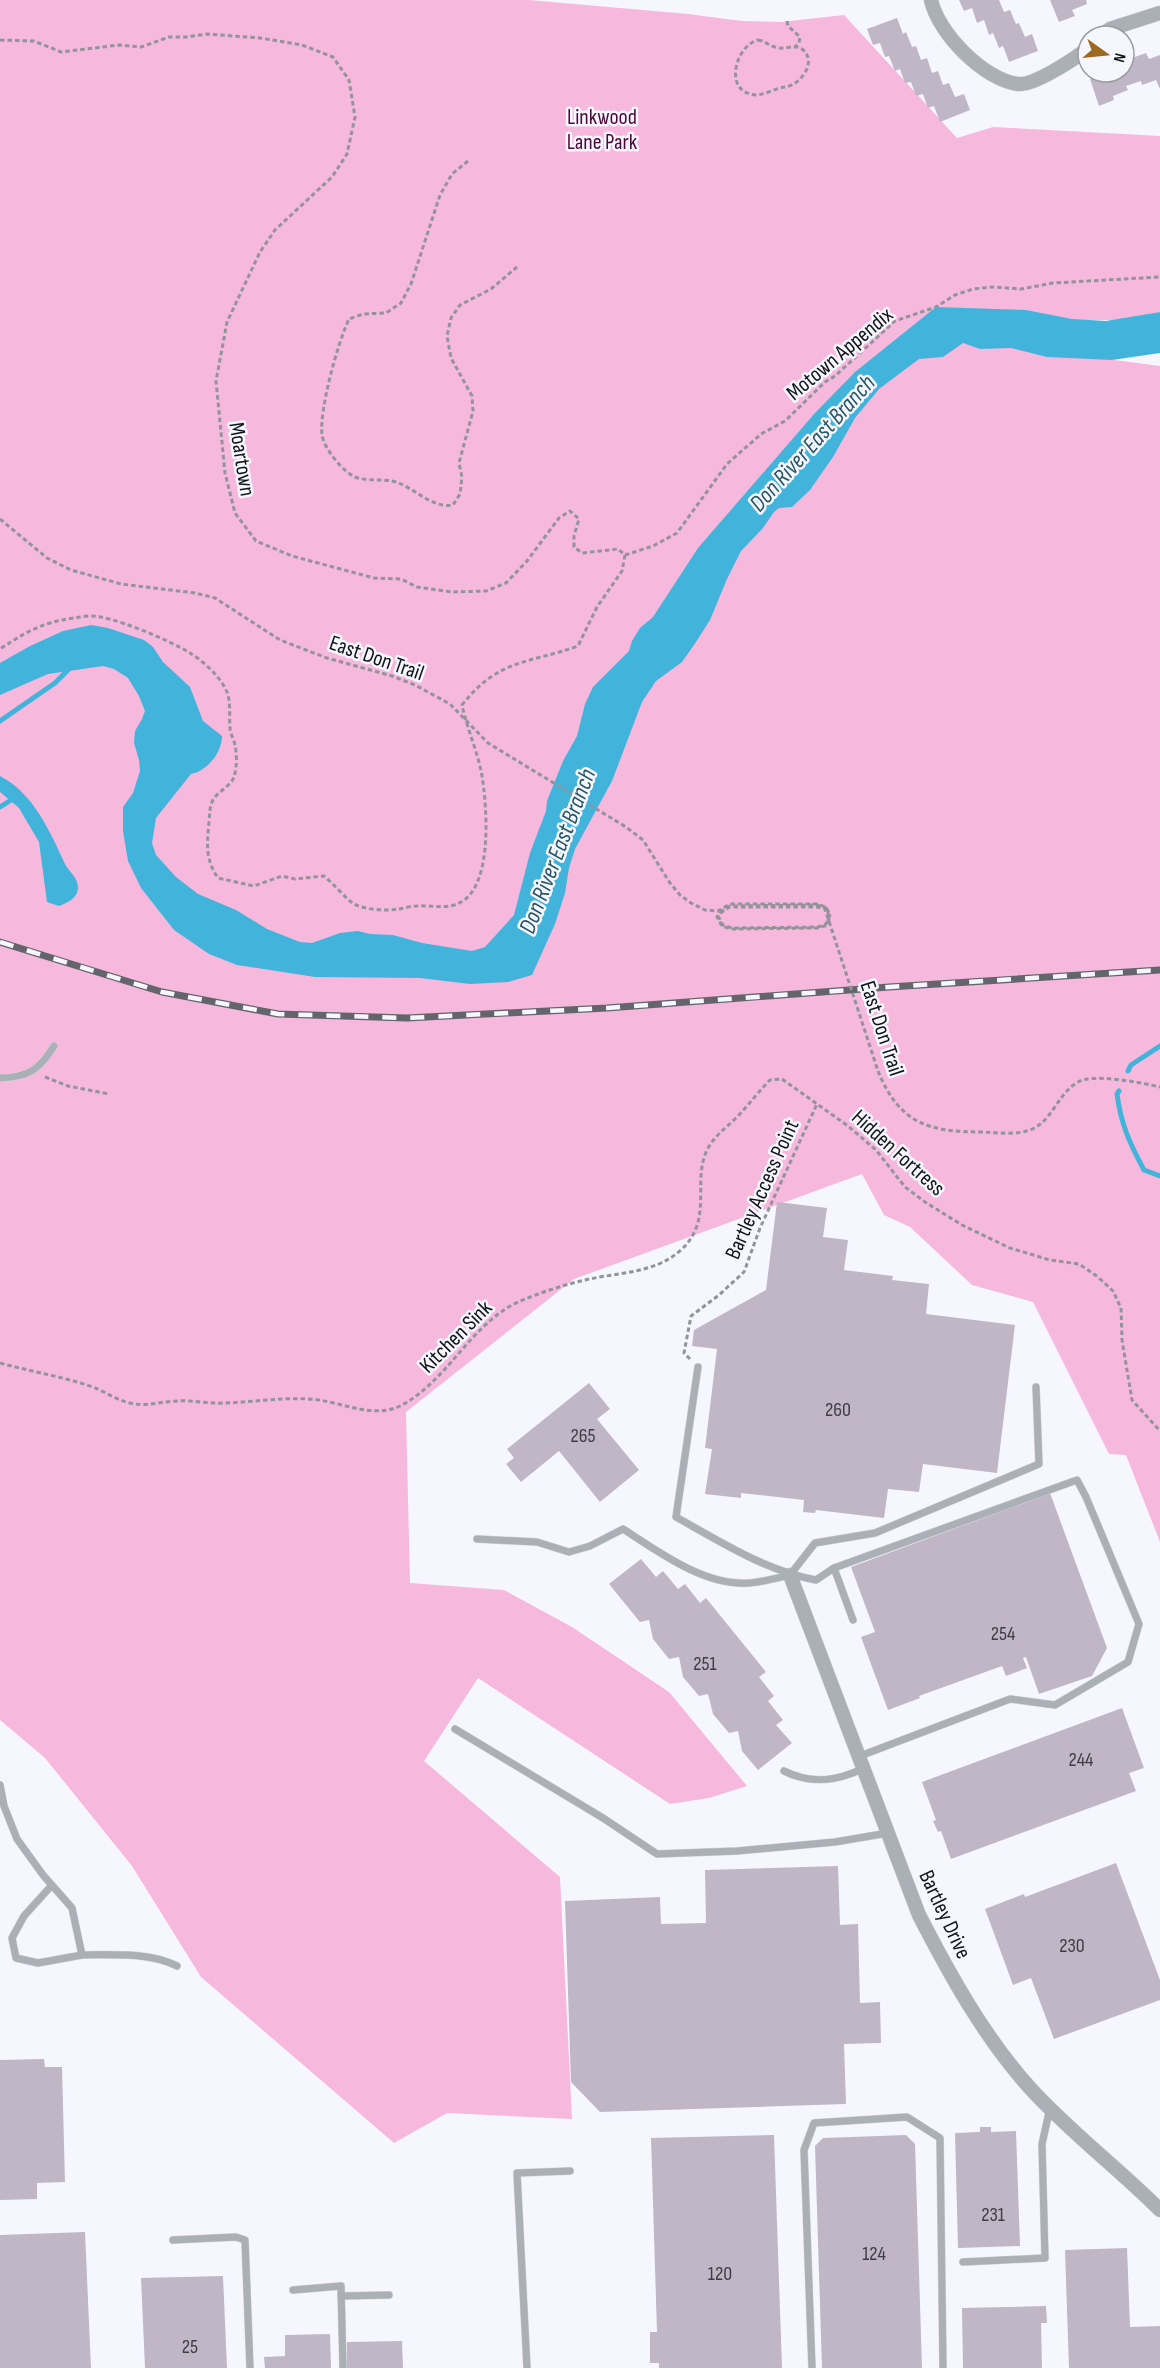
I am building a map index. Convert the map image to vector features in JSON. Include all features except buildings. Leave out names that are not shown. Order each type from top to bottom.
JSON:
[{"type":"street","points":[[930,0],[933,10],[962,51],[987,73],[1020,85],[1046,76],[1076,56]]},
{"type":"street","points":[[1126,24],[1160,13]]},
{"type":"street","name":"Bartley Drive","points":[[790,1575],[919,1914],[964,1997],[991,2039],[1029,2087],[1160,2210]]},
{"type":"lane","points":[[0,1078],[32,1072],[42,1066],[54,1046]]},
{"type":"lane","points":[[698,1367],[676,1517],[730,1548],[790,1575],[816,1580],[834,1568],[1077,1480],[1139,1624],[1128,1662],[1055,1705],[1010,1699],[862,1762],[850,1775],[828,1780],[801,1779],[784,1771]]},
{"type":"lane","points":[[477,1539],[537,1542],[569,1552],[590,1546],[623,1529],[677,1561],[716,1580],[749,1583],[790,1575],[815,1543],[875,1533],[1039,1464],[1036,1387]]},
{"type":"lane","points":[[834,1568],[853,1620]]},
{"type":"lane","points":[[455,1729],[603,1818],[657,1854],[761,1849],[835,1842],[888,1833]]},
{"type":"lane","points":[[0,1785],[4,1806],[17,1839],[72,1908],[82,1955]]},
{"type":"lane","points":[[52,1885],[24,1916],[12,1938],[16,1958],[38,1963],[82,1955],[118,1954],[164,1959],[177,1966]]},
{"type":"lane","points":[[963,2262],[1045,2258],[1042,2144],[1050,2108]]},
{"type":"lane","points":[[812,2368],[804,2150],[810,2132],[814,2123],[908,2117],[940,2138],[943,2368]]},
{"type":"lane","points":[[527,2368],[517,2173],[570,2171]]},
{"type":"lane","points":[[173,2240],[236,2236],[244,2240],[250,2368]]},
{"type":"lane","points":[[293,2290],[340,2286],[343,2368]]},
{"type":"lane","points":[[341,2296],[389,2295]]},
{"type":"path","points":[[787,21],[788,26],[800,36],[799,43],[795,47],[780,48],[760,41],[749,44],[736,67],[739,87],[748,94],[756,95],[797,83],[804,75],[807,64],[803,51],[795,47]]},
{"type":"path","name":"Moartown","points":[[0,40],[34,41],[61,52],[119,45],[141,47],[169,37],[207,34],[260,38],[302,45],[333,57],[349,80],[355,117],[347,154],[332,177],[275,230],[260,252],[227,322],[216,381],[225,473],[235,513],[256,541],[292,556],[374,578],[401,579],[417,587],[452,592],[486,591],[506,583],[527,561],[559,518],[570,511],[579,519],[574,536],[574,547],[582,553],[618,549],[625,555]]},
{"type":"path","points":[[468,161],[452,174],[440,195],[411,284],[401,303],[386,313],[363,314],[349,319],[340,338],[324,406],[322,436],[336,462],[354,477],[375,481],[393,481],[414,489],[444,507],[453,505],[460,494],[462,477],[459,463],[473,411],[472,396],[451,358],[447,336],[451,318],[460,305],[491,289],[517,267]]},
{"type":"path","name":"Motown Appendix","points":[[625,555],[653,546],[677,533],[728,464],[761,434],[785,421],[825,382],[835,376],[895,321],[936,308],[955,296],[973,289],[993,287],[1022,289],[1053,283],[1160,277]]},
{"type":"path","name":"East Don Trail","points":[[0,519],[47,558],[71,570],[121,584],[195,593],[215,598],[280,640],[327,658],[392,676],[415,685],[450,704],[465,722],[488,743],[626,827],[643,840],[680,895],[705,910],[718,911],[730,904],[817,904],[826,907],[830,915],[826,924],[818,927],[732,928],[723,925],[718,916],[722,909],[730,906],[817,906],[826,908],[830,918],[825,926],[818,928],[731,929],[722,926],[717,918],[722,913],[724,910],[730,907],[817,906],[825,909],[828,918],[832,927],[835,935],[878,1071],[890,1098],[900,1110],[913,1119],[952,1131],[1017,1133],[1031,1130],[1045,1120],[1057,1101],[1079,1081],[1106,1078],[1160,1087]]},
{"type":"path","points":[[0,649],[34,627],[51,621],[90,616],[108,618],[191,653],[219,676],[228,694],[230,731],[235,744],[234,779],[214,798],[209,811],[206,850],[212,869],[218,878],[254,886],[282,876],[296,879],[324,876],[335,884],[352,903],[384,910],[417,905],[426,908],[450,907],[464,901],[474,890],[484,859],[486,803],[482,774],[465,722],[462,705],[485,681],[520,661],[578,646],[597,607],[622,571],[625,555]]},
{"type":"path","points":[[32,1072],[68,1086],[109,1094]]},
{"type":"path","name":"Kitchen Sink","points":[[0,1363],[90,1386],[115,1398],[136,1404],[179,1400],[222,1403],[283,1398],[320,1400],[369,1411],[399,1407],[420,1394],[501,1312],[535,1296],[585,1280],[644,1269],[662,1262],[681,1250],[693,1236],[699,1220],[700,1189],[706,1152],[716,1135],[735,1119],[770,1080],[782,1079],[817,1104]]},
{"type":"path","name":"Bartley Access Point","points":[[698,1367],[684,1353],[691,1316],[744,1272],[760,1228],[817,1104]]},
{"type":"path","name":"Hidden Fortress","points":[[817,1104],[876,1150],[905,1187],[925,1203],[962,1225],[1010,1248],[1050,1260],[1079,1264],[1113,1291],[1121,1308],[1122,1340],[1132,1400],[1160,1431]]},
{"type":"green space","name":"Linkwood Lane Park","points":[[0,0],[529,0],[742,21],[781,22],[844,15],[957,138],[993,127],[1160,136],[1160,312],[1118,320],[1093,320],[1099,358],[1160,366],[1160,1542],[1126,1455],[1109,1454],[1033,1302],[972,1285],[910,1227],[884,1215],[862,1174],[574,1279],[406,1412],[410,1583],[504,1590],[572,1627],[669,1692],[747,1786],[709,1798],[670,1804],[478,1678],[424,1761],[560,1877],[572,2119],[447,2113],[394,2143],[201,1977],[132,1866],[45,1758],[0,1720]]},
{"type":"water","name":"Don River East Branch","points":[[936,307],[1026,310],[1072,319],[1106,321],[1160,312],[1160,353],[1112,360],[1047,357],[1011,348],[980,349],[963,343],[943,357],[919,359],[879,389],[855,418],[833,457],[810,490],[792,507],[779,508],[774,512],[763,528],[741,551],[710,620],[696,642],[682,662],[656,681],[642,702],[612,781],[575,849],[555,924],[532,975],[508,982],[470,984],[420,978],[315,977],[237,965],[209,954],[174,930],[141,888],[128,861],[123,831],[123,807],[133,793],[140,771],[134,743],[135,731],[145,711],[128,678],[114,669],[103,666],[48,674],[0,695],[0,663],[63,631],[91,625],[144,640],[153,647],[163,662],[190,687],[203,721],[222,736],[219,749],[208,765],[191,774],[156,818],[152,843],[156,855],[176,877],[198,894],[236,910],[267,929],[300,942],[312,943],[340,933],[358,931],[393,935],[422,943],[472,951],[485,947],[514,915],[530,853],[546,811],[547,801],[563,761],[577,736],[585,704],[593,687],[629,651],[640,628],[653,617],[698,548],[815,413],[855,372]]},
{"type":"water","points":[[0,776],[22,792],[47,826],[65,864],[77,881],[78,892],[72,900],[59,906],[47,902],[39,842],[19,808],[0,792]]},
{"type":"waterway","points":[[0,721],[55,683],[71,667]]},
{"type":"waterway","points":[[0,807],[16,797]]},
{"type":"waterway","points":[[1128,1071],[1131,1065],[1160,1046]]},
{"type":"waterway","points":[[1119,1091],[1117,1094],[1121,1115],[1134,1151],[1144,1170],[1160,1176]]},
{"type":"railway","points":[[0,942],[162,992],[278,1014],[407,1018],[607,1008],[1160,970]]}]
